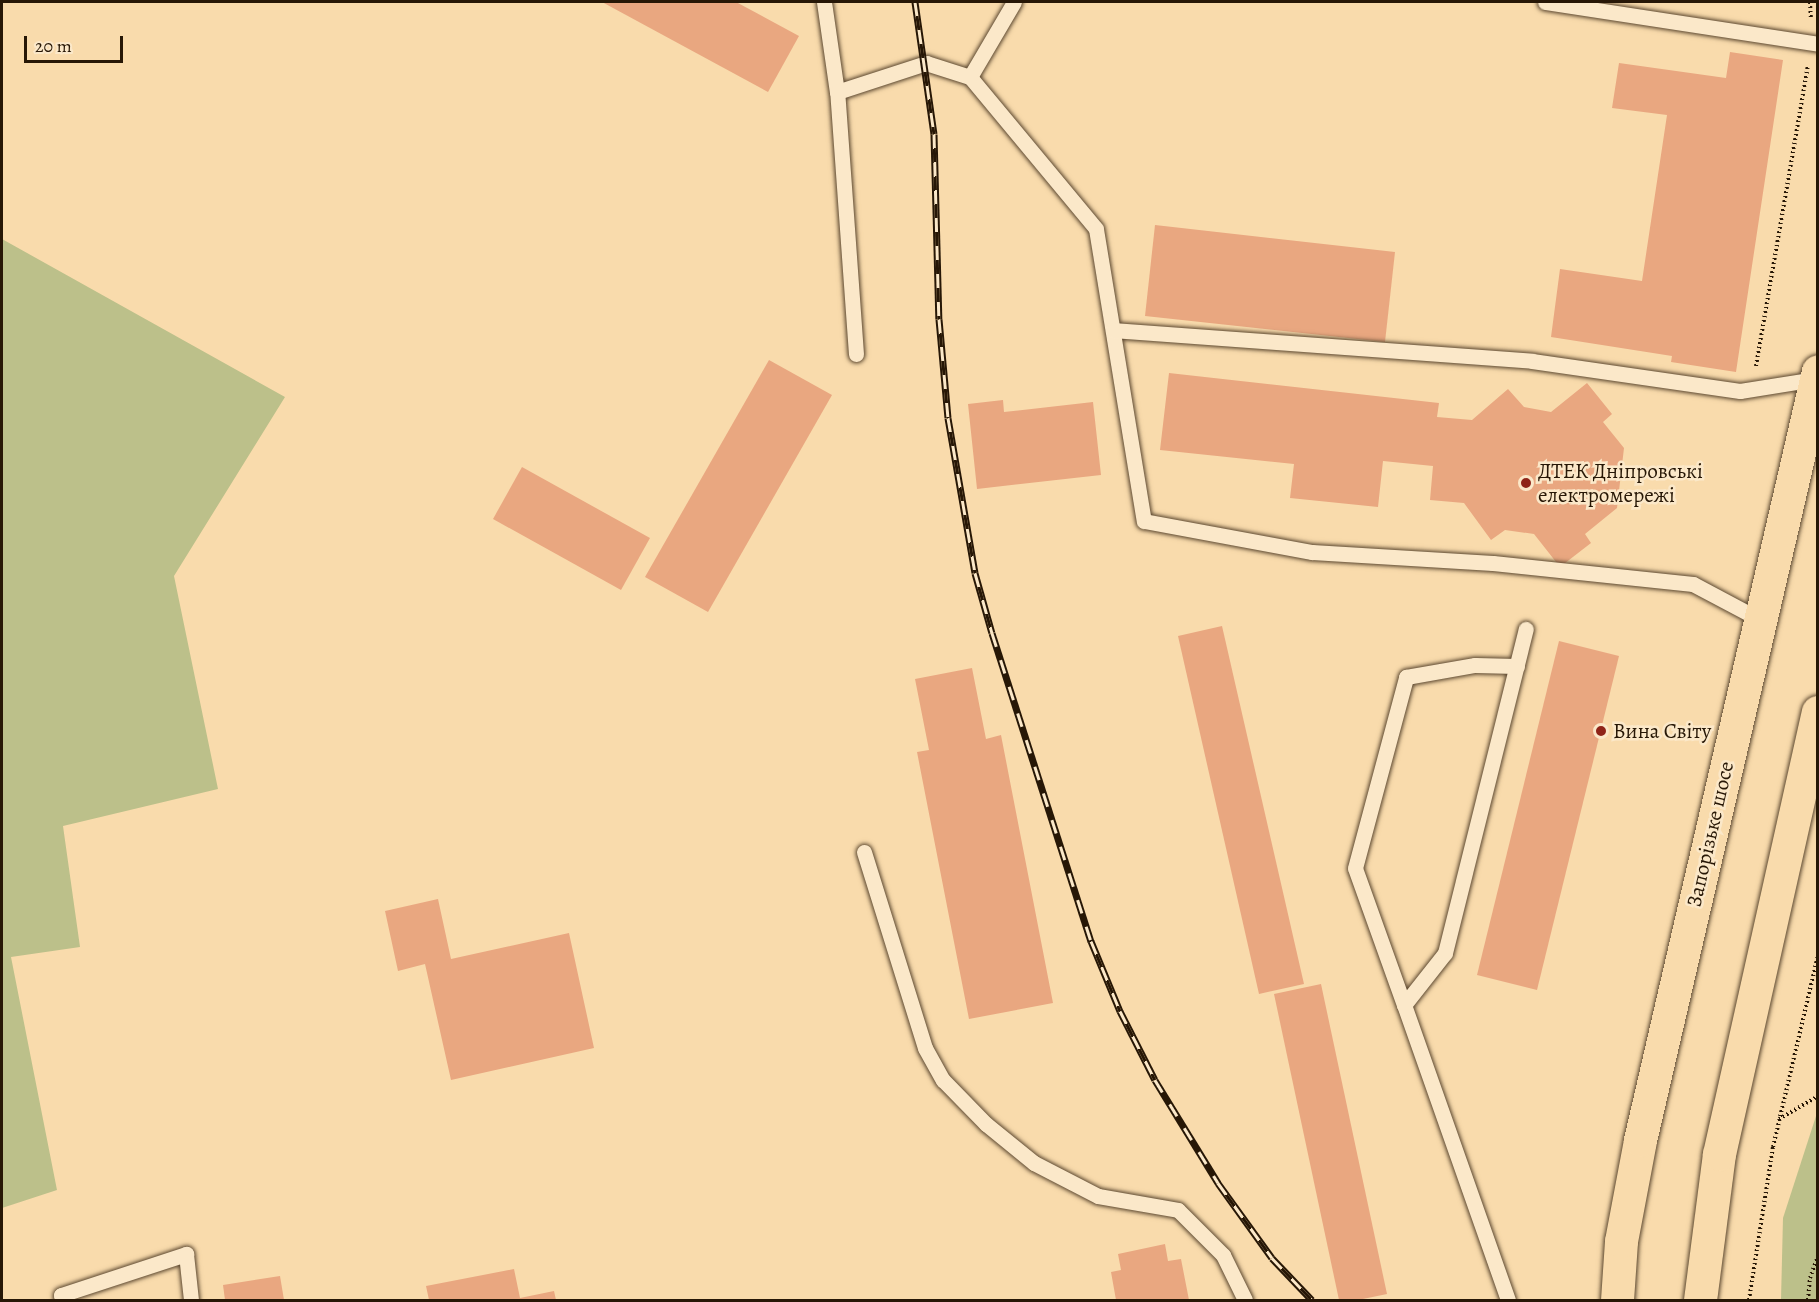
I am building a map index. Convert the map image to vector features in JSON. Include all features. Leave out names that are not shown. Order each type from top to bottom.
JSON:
[{"type":"main road","name":"Запорізьке шосе","points":[[1617,1300],[1621,1241],[1640,1140],[1816,375]]},
{"type":"main road","points":[[1700,1300],[1719,1154],[1818,712]]},
{"type":"lane","points":[[824,2],[837,92],[856,354]]},
{"type":"lane","points":[[970,77],[1014,2]]},
{"type":"lane","points":[[1545,2],[1815,44]]},
{"type":"lane","points":[[837,92],[926,63],[970,77],[1096,229],[1144,520],[1312,552],[1493,563],[1693,584],[1761,620]]},
{"type":"lane","points":[[1113,330],[1532,361],[1740,391],[1816,375]]},
{"type":"lane","points":[[1404,1005],[1445,952],[1526,629]]},
{"type":"lane","points":[[1508,1300],[1355,868],[1406,677],[1475,664],[1517,666]]},
{"type":"lane","points":[[864,852],[925,1048],[943,1080],[986,1124],[1034,1163],[1098,1196],[1178,1210],[1223,1255],[1245,1300]]},
{"type":"lane","points":[[62,1300],[61,1295],[186,1254],[191,1300]]},
{"type":"path","points":[[1755,370],[1815,44]]},
{"type":"path","points":[[1749,1300],[1779,1119],[1818,955]]},
{"type":"path","points":[[1779,1119],[1818,1096]]},
{"type":"path","points":[[1808,1300],[1810,1278],[1818,1256]]},
{"type":"green space","points":[[2,239],[285,397],[174,576],[218,789],[63,826],[80,947],[11,957],[57,1190],[2,1208]]},
{"type":"green space","points":[[1817,1113],[1817,1300],[1781,1300],[1783,1218]]},
{"type":"building","points":[[602,2],[736,2],[799,36],[768,92]]},
{"type":"building","points":[[1730,52],[1783,60],[1736,372],[1671,362],[1672,356],[1551,337],[1560,269],[1642,281],[1667,115],[1612,108],[1619,63],[1726,78]]},
{"type":"building","points":[[1155,225],[1395,252],[1385,342],[1145,316]]},
{"type":"building","points":[[769,360],[832,395],[708,612],[645,577]]},
{"type":"building","points":[[1169,373],[1439,403],[1437,417],[1472,420],[1508,389],[1524,407],[1551,412],[1587,383],[1612,414],[1603,422],[1624,448],[1617,508],[1585,534],[1591,543],[1560,567],[1534,534],[1505,530],[1491,540],[1464,503],[1430,500],[1433,466],[1383,461],[1378,507],[1290,498],[1294,464],[1160,450]]},
{"type":"building","points":[[1003,400],[1004,412],[1093,402],[1101,475],[977,489],[968,404]]},
{"type":"building","points":[[522,467],[650,538],[621,590],[493,519]]},
{"type":"building","points":[[1222,626],[1304,984],[1259,994],[1178,636]]},
{"type":"building","points":[[1559,641],[1619,656],[1537,990],[1477,975]]},
{"type":"building","points":[[972,668],[986,739],[1001,735],[1053,1003],[969,1019],[917,752],[929,750],[915,679]]},
{"type":"building","points":[[438,899],[451,959],[569,933],[594,1048],[451,1080],[425,964],[398,971],[385,911]]},
{"type":"building","points":[[1321,984],[1387,1294],[1358,1300],[1339,1300],[1274,994]]},
{"type":"building","points":[[1165,1244],[1168,1261],[1181,1259],[1189,1300],[1116,1300],[1111,1272],[1121,1270],[1118,1254]]},
{"type":"building","points":[[514,1269],[520,1298],[554,1291],[556,1300],[429,1300],[426,1286]]},
{"type":"building","points":[[280,1276],[284,1300],[225,1300],[223,1285]]},
{"type":"railway","points":[[915,2],[934,134],[939,319],[948,418],[975,573],[992,633],[1091,941],[1120,1011],[1155,1080],[1218,1183],[1272,1258],[1312,1300]]},
{"type":"place","name":"ДТЕК Дніпровські електромережі","points":[[1526,483]]},
{"type":"place","name":"Вина Світу","points":[[1601,731]]}]
